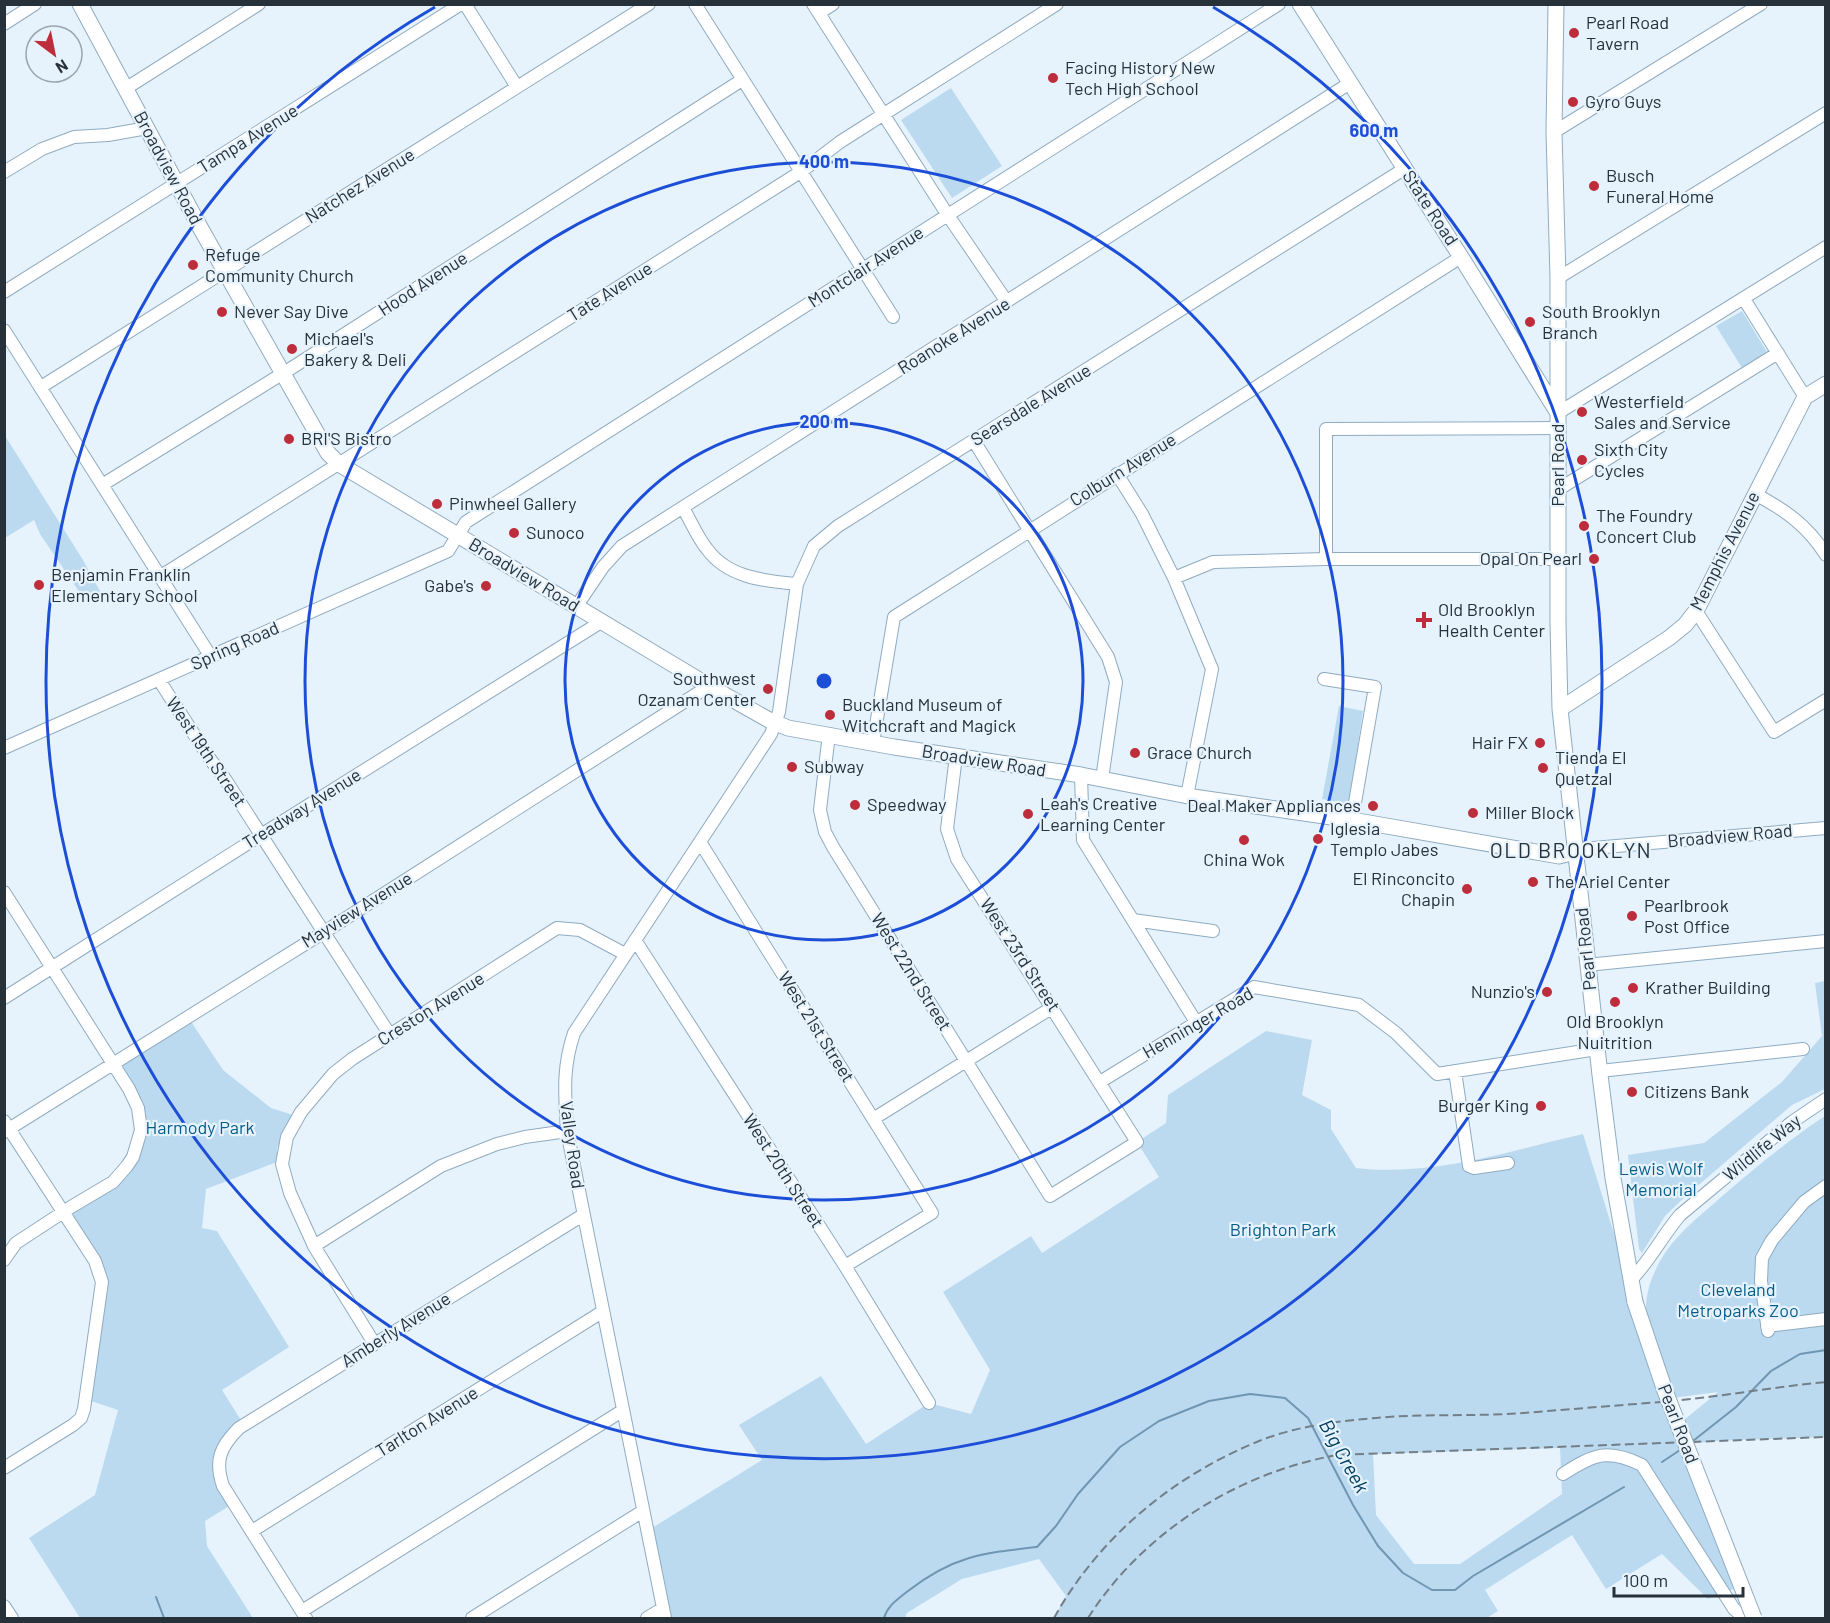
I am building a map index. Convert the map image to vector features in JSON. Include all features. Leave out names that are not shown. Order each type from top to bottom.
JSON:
[{"type":"main road","name":"Broadview Road","points":[[80,4],[225,272],[328,453],[339,464],[709,687],[776,724],[788,728],[1559,856],[1575,852]]},
{"type":"main road","name":"State Road","points":[[1300,4],[1461,257],[1558,421]]},
{"type":"main road","name":"Pearl Road","points":[[1556,4],[1554,132],[1558,278],[1560,708],[1597,1049],[1613,1179],[1635,1302],[1665,1391],[1754,1618]]},
{"type":"main road","points":[[1805,397],[1826,384]]},
{"type":"main road","name":"Memphis Avenue","points":[[1560,708],[1669,638],[1685,625],[1696,611],[1805,397]]},
{"type":"street","points":[[4,24],[35,4]]},
{"type":"street","points":[[125,89],[259,4]]},
{"type":"street","points":[[463,4],[517,87]]},
{"type":"street","name":"Tampa Avenue","points":[[4,292],[463,4]]},
{"type":"street","name":"Natchez Avenue","points":[[41,387],[649,4]]},
{"type":"street","points":[[695,4],[893,316]]},
{"type":"street","points":[[833,4],[816,9],[947,214],[1007,302]]},
{"type":"street","name":"Tate Avenue","points":[[161,576],[802,171],[840,142],[1057,4]]},
{"type":"street","name":"Montclair Avenue","points":[[458,536],[466,522],[1279,4]]},
{"type":"street","points":[[1554,132],[1761,4]]},
{"type":"street","name":"Hood Avenue","points":[[102,485],[742,80]]},
{"type":"street","name":"Roanoke Avenue","points":[[576,607],[603,567],[622,546],[1350,83]]},
{"type":"street","points":[[1558,278],[1826,113]]},
{"type":"street","points":[[4,172],[42,149],[74,137],[108,135],[147,128]]},
{"type":"street","name":"Searsdale Avenue","points":[[776,724],[797,584],[814,546],[838,526],[1404,169]]},
{"type":"street","points":[[1326,560],[1326,429],[1558,421],[1826,247]]},
{"type":"street","name":"Colburn Avenue","points":[[873,743],[894,617],[1461,257]]},
{"type":"street","points":[[1743,299],[1805,397]]},
{"type":"street","points":[[4,330],[211,657]]},
{"type":"street","points":[[1559,489],[1778,352]]},
{"type":"street","points":[[974,441],[1108,657],[1116,682],[1102,779]]},
{"type":"street","points":[[1118,474],[1142,514],[1174,578],[1212,669],[1187,796]]},
{"type":"street","points":[[1755,494],[1786,511],[1820,545],[1826,555]]},
{"type":"street","points":[[683,508],[707,550],[725,566],[742,575],[767,581],[797,584]]},
{"type":"street","name":"Spring Road","points":[[4,748],[448,551],[458,536]]},
{"type":"street","points":[[1174,578],[1213,562],[1558,560]]},
{"type":"street","points":[[1696,611],[1774,732],[1826,700]]},
{"type":"street","name":"Treadway Avenue","points":[[4,998],[601,622]]},
{"type":"street","points":[[1324,679],[1375,687],[1352,820]]},
{"type":"street","name":"West 19th Street","points":[[159,680],[390,1035]]},
{"type":"street","name":"Mayview Avenue","points":[[6,1127],[324,932],[709,687]]},
{"type":"street","name":"Valley Road","points":[[664,1614],[567,1131],[564,1076],[567,1053],[574,1033],[776,724]]},
{"type":"street","name":"West 22nd Street","points":[[829,734],[820,810],[825,832],[1050,1196],[1137,1142]]},
{"type":"street","name":"West 23rd Street","points":[[956,756],[947,829],[957,859],[1053,1006],[1137,1142]]},
{"type":"street","points":[[1081,776],[1083,840],[1196,1022]]},
{"type":"street","name":"Broadview Road","points":[[1575,852],[1593,848],[1826,828]]},
{"type":"street","name":"West 21st Street","points":[[700,842],[932,1213],[845,1266]]},
{"type":"street","points":[[4,892],[129,1089],[138,1108],[141,1130],[138,1143],[127,1166],[113,1182],[16,1243],[4,1260]]},
{"type":"street","points":[[1133,920],[1213,931]]},
{"type":"street","name":"Creston Avenue","points":[[314,1246],[290,1193],[282,1164],[287,1137],[301,1112],[333,1074],[352,1059],[557,928],[580,930],[625,954]]},
{"type":"street","name":"West 20th Street","points":[[635,940],[845,1266],[929,1403]]},
{"type":"street","points":[[1587,965],[1826,941]]},
{"type":"street","name":"Henninger Road","points":[[1100,1082],[1254,987],[1359,1005],[1396,1033],[1437,1074],[1597,1049]]},
{"type":"street","points":[[873,1119],[1053,1006]]},
{"type":"street","points":[[1600,1071],[1803,1049]]},
{"type":"street","points":[[1455,1071],[1469,1166],[1474,1168],[1508,1163]]},
{"type":"street","name":"Wildlife Way","points":[[1630,1281],[1680,1215],[1792,1122],[1826,1099]]},
{"type":"street","points":[[5,1468],[81,1418],[102,1282],[95,1261],[6,1127]]},
{"type":"street","points":[[374,1344],[314,1246],[441,1166],[497,1144],[567,1131]]},
{"type":"street","points":[[1826,1186],[1804,1202],[1772,1240],[1762,1258],[1761,1281],[1767,1328],[1826,1319]]},
{"type":"street","name":"Amberly Avenue","points":[[252,1531],[223,1486],[219,1474],[219,1455],[227,1441],[239,1428],[583,1215]]},
{"type":"street","name":"Tarlton Avenue","points":[[252,1531],[602,1312]]},
{"type":"street","points":[[252,1531],[304,1615],[622,1411]]},
{"type":"street","points":[[1563,1474],[1595,1455],[1614,1454],[1628,1457],[1642,1465],[1734,1609],[1745,1618]]},
{"type":"street","points":[[472,1618],[643,1511]]},
{"type":"street","points":[[4,1606],[12,1618]]},
{"type":"street","points":[[646,1618],[664,1614]]},
{"type":"green space","points":[[951,88],[1002,166],[952,198],[901,120]]},
{"type":"green space","points":[[1742,311],[1767,352],[1742,368],[1716,326]]},
{"type":"green space","points":[[4,434],[83,560],[102,595],[88,605],[40,534],[34,520],[5,538]]},
{"type":"green space","points":[[1339,706],[1363,711],[1349,804],[1322,799]]},
{"type":"green space","name":"Lewis Wolf Memorial","points":[[1825,981],[1825,1089],[1792,1105],[1687,1195],[1665,1216],[1642,1253],[1639,1249],[1628,1155],[1704,1143],[1782,1082],[1822,1036],[1815,983]]},
{"type":"green space","name":"Harmody Park","points":[[188,1017],[223,1070],[271,1108],[293,1115],[277,1148],[277,1162],[206,1189],[202,1228],[217,1231],[289,1347],[222,1390],[244,1425],[219,1455],[234,1503],[205,1521],[207,1546],[253,1618],[80,1618],[29,1538],[95,1495],[118,1410],[85,1399],[102,1282],[63,1212],[127,1166],[140,1117],[112,1064]]},
{"type":"green space","points":[[1266,1031],[1312,1040],[1302,1095],[1331,1110],[1331,1129],[1356,1168],[1385,1170],[1442,1166],[1499,1155],[1583,1134],[1641,1320],[1678,1425],[1718,1392],[1672,1398],[1651,1340],[1646,1316],[1647,1298],[1655,1271],[1671,1245],[1691,1224],[1771,1155],[1825,1116],[1825,1437],[1713,1441],[1686,1445],[1741,1586],[1708,1599],[1662,1554],[1606,1589],[1572,1535],[1485,1590],[1498,1611],[1487,1618],[1054,1618],[1066,1596],[1039,1559],[962,1579],[907,1613],[905,1618],[665,1618],[647,1531],[762,1460],[739,1425],[821,1376],[866,1444],[929,1403],[971,1414],[990,1370],[943,1292],[1031,1236],[1042,1253],[1159,1177],[1137,1142],[1166,1123],[1168,1095]],"holes":[[[1560,1448],[1562,1494],[1460,1564],[1414,1564],[1376,1515],[1373,1454]]]},
{"type":"waterway","name":"Big Creek","points":[[1693,1441],[1736,1407],[1771,1371],[1800,1354],[1826,1350]]},
{"type":"waterway","name":"Big Creek","points":[[884,1618],[890,1606],[908,1591],[924,1579],[954,1563],[984,1554],[1037,1547],[1056,1526],[1078,1494],[1120,1447],[1159,1421],[1209,1401],[1250,1394],[1285,1398],[1308,1418],[1353,1505],[1378,1546],[1403,1573],[1432,1590],[1455,1590],[1473,1576],[1624,1487]]},
{"type":"waterway","name":"Big Creek","points":[[1662,1462],[1680,1450]]},
{"type":"waterway","points":[[156,1597],[164,1618]]},
{"type":"railway","points":[[1054,1618],[1093,1561],[1141,1512],[1168,1491],[1227,1455],[1284,1432],[1365,1419],[1503,1414],[1673,1401],[1826,1382]]},
{"type":"railway","points":[[1088,1618],[1110,1587],[1165,1533],[1196,1511],[1229,1492],[1264,1476],[1300,1464],[1337,1455],[1826,1437]]},
{"type":"place","name":"Pearl Road Tavern","points":[[1574,33]]},
{"type":"place","name":"Facing History New Tech High School","points":[[1053,78]]},
{"type":"place","name":"Gyro Guys","points":[[1573,102]]},
{"type":"place","name":"Busch Funeral Home","points":[[1594,186]]},
{"type":"place","name":"Refuge Community Church","points":[[193,265]]},
{"type":"place","name":"Never Say Dive","points":[[222,312]]},
{"type":"place","name":"South Brooklyn Branch","points":[[1530,322]]},
{"type":"place","name":"Michael's Bakery & Deli","points":[[292,349]]},
{"type":"place","name":"Westerfield Sales and Service","points":[[1582,412]]},
{"type":"place","name":"BRI'S Bistro","points":[[289,439]]},
{"type":"place","name":"Sixth City Cycles","points":[[1582,460]]},
{"type":"place","name":"Pinwheel Gallery","points":[[437,504]]},
{"type":"place","name":"The Foundry Concert Club","points":[[1584,526]]},
{"type":"place","name":"Sunoco","points":[[514,533]]},
{"type":"place","name":"Opal On Pearl","points":[[1594,559]]},
{"type":"place","name":"Benjamin Franklin Elementary School","points":[[39,585]]},
{"type":"place","name":"Gabe's","points":[[486,586]]},
{"type":"place","name":"Old Brooklyn Health Center","points":[[1424,620]]},
{"type":"place","name":"Southwest Ozanam Center","points":[[768,689]]},
{"type":"place","name":"Buckland Museum of Witchcraft and Magick","points":[[830,715]]},
{"type":"place","name":"Hair FX","points":[[1540,743]]},
{"type":"place","name":"Grace Church","points":[[1135,753]]},
{"type":"place","name":"Subway","points":[[792,767]]},
{"type":"place","name":"Tienda El Quetzal","points":[[1543,768]]},
{"type":"place","name":"Speedway","points":[[855,805]]},
{"type":"place","name":"Deal Maker Appliances","points":[[1373,806]]},
{"type":"place","name":"Miller Block","points":[[1473,813]]},
{"type":"place","name":"Leah's Creative Learning Center","points":[[1028,814]]},
{"type":"place","name":"Iglesia Templo Jabes","points":[[1318,839]]},
{"type":"place","name":"China Wok","points":[[1244,840]]},
{"type":"place","name":"The Ariel Center","points":[[1533,882]]},
{"type":"place","name":"El Rinconcito Chapin","points":[[1467,889]]},
{"type":"place","name":"Pearlbrook Post Office","points":[[1632,916]]},
{"type":"place","name":"Krather Building","points":[[1633,988]]},
{"type":"place","name":"Nunzio's","points":[[1547,992]]},
{"type":"place","name":"Old Brooklyn Nuitrition","points":[[1615,1002]]},
{"type":"place","name":"Citizens Bank","points":[[1632,1092]]},
{"type":"place","name":"Burger King","points":[[1541,1106]]},
{"type":"district","name":"OLD BROOKLYN","points":[[1571,851]]},
{"type":"park label","name":"Brighton Park","points":[[1283,1230]]},
{"type":"park label","name":"Cleveland Metroparks Zoo","points":[[1738,1300]]}]
